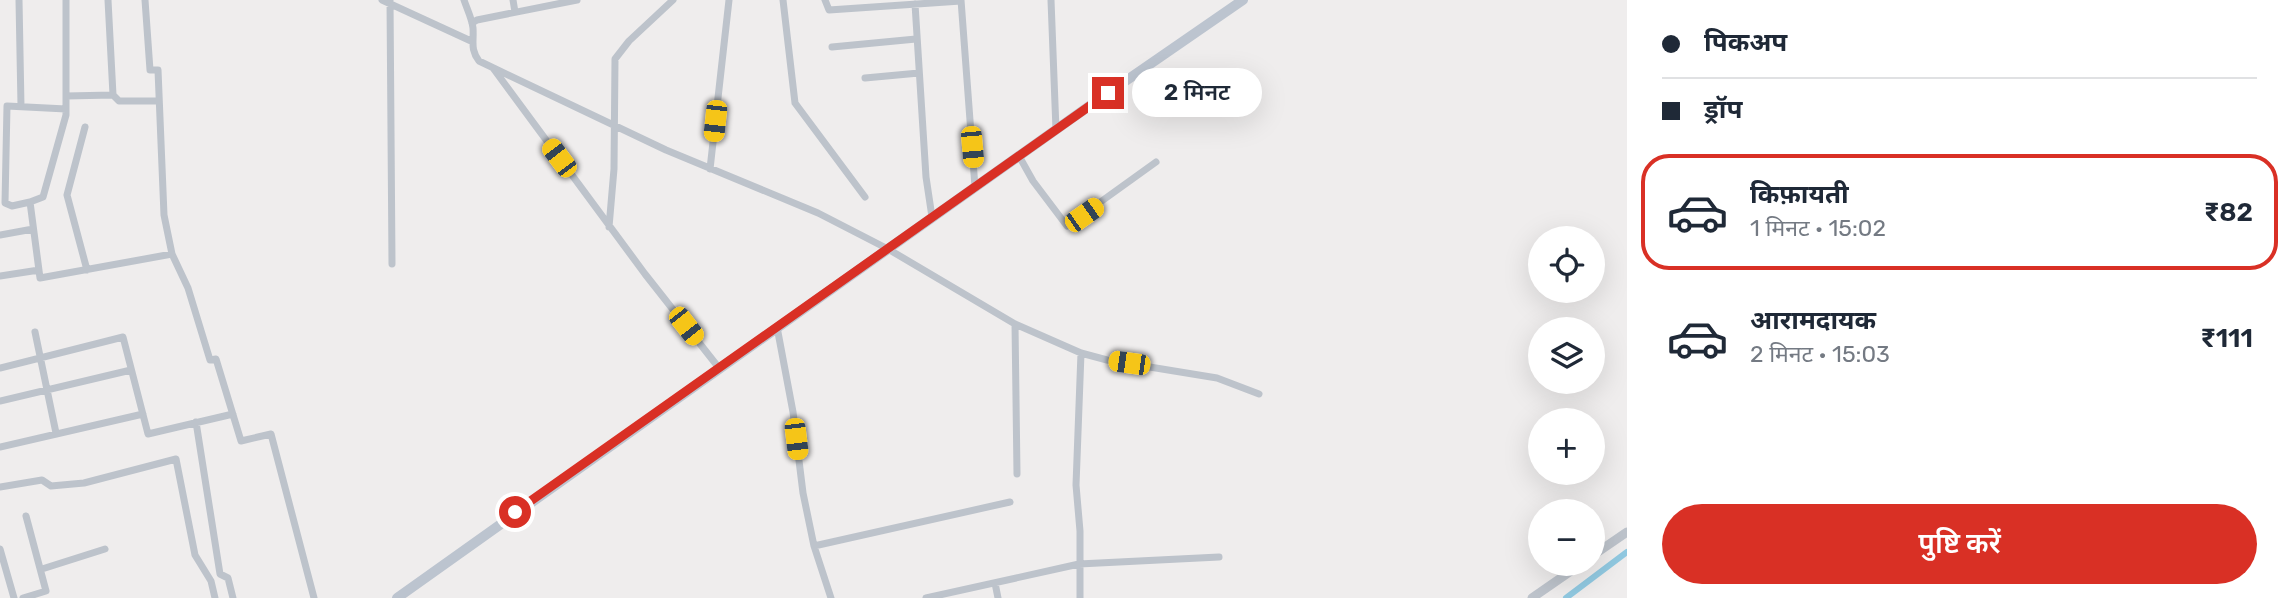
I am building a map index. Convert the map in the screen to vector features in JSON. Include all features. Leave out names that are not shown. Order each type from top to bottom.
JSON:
[{"type":"main road","points":[[397,598],[932,217],[1243,0]]},
{"type":"street","points":[[19,0],[21,106]]},
{"type":"street","points":[[66,0],[66,109],[66,115],[43,197],[12,206],[5,203],[7,106],[66,109]]},
{"type":"street","points":[[107,0],[113,95],[119,101],[159,102]]},
{"type":"street","points":[[145,0],[150,70],[158,70],[164,215],[173,254],[188,288],[210,360],[216,359],[241,441],[271,434],[314,598]]},
{"type":"street","points":[[464,0],[472,23],[473,53],[479,61],[493,68],[710,169],[818,213],[888,249],[1016,324],[1081,353],[1217,378],[1259,394]]},
{"type":"street","points":[[513,0],[515,12]]},
{"type":"street","points":[[472,23],[477,19],[577,0]]},
{"type":"street","points":[[610,227],[614,169],[615,59],[629,41],[673,0]]},
{"type":"street","points":[[710,169],[729,0]]},
{"type":"street","points":[[783,0],[795,103],[865,197]]},
{"type":"street","points":[[825,0],[829,10],[961,0],[975,187]]},
{"type":"street","points":[[1051,0],[1056,130]]},
{"type":"street","points":[[392,264],[387,1],[471,41]]},
{"type":"street","points":[[915,4],[926,177],[932,217]]},
{"type":"street","points":[[832,47],[916,39]]},
{"type":"street","points":[[493,68],[610,227],[719,368]]},
{"type":"street","points":[[865,78],[919,73]]},
{"type":"street","points":[[66,96],[113,95]]},
{"type":"street","points":[[85,127],[67,195],[87,270]]},
{"type":"street","points":[[1019,156],[1033,181],[1068,226],[1156,162]]},
{"type":"street","points":[[30,202],[40,278],[173,254]]},
{"type":"street","points":[[0,234],[33,229]]},
{"type":"street","points":[[0,276],[39,270]]},
{"type":"street","points":[[1016,324],[1017,474]]},
{"type":"street","points":[[777,327],[814,546],[831,598]]},
{"type":"street","points":[[35,332],[56,433]]},
{"type":"street","points":[[0,368],[122,337],[148,434],[233,414]]},
{"type":"street","points":[[1078,598],[1080,531],[1076,485],[1081,353]]},
{"type":"street","points":[[0,401],[131,370]]},
{"type":"street","points":[[0,447],[143,414]]},
{"type":"street","points":[[196,422],[220,574],[228,578],[233,598]]},
{"type":"street","points":[[0,487],[41,480],[51,486],[84,483],[176,459],[195,555],[211,581],[215,598]]},
{"type":"street","points":[[814,546],[1010,502]]},
{"type":"street","points":[[23,598],[46,591],[26,516]]},
{"type":"street","points":[[1605,547],[1627,532]]},
{"type":"street","points":[[0,549],[14,598]]},
{"type":"street","points":[[42,569],[105,549]]},
{"type":"street","points":[[926,598],[1079,564],[1219,558]]},
{"type":"street","points":[[1532,598],[1564,576]]},
{"type":"street","points":[[995,583],[998,598]]},
{"type":"waterway","points":[[1566,598],[1627,552]]},
{"type":"route","points":[[515,512],[1108,93]]}]
